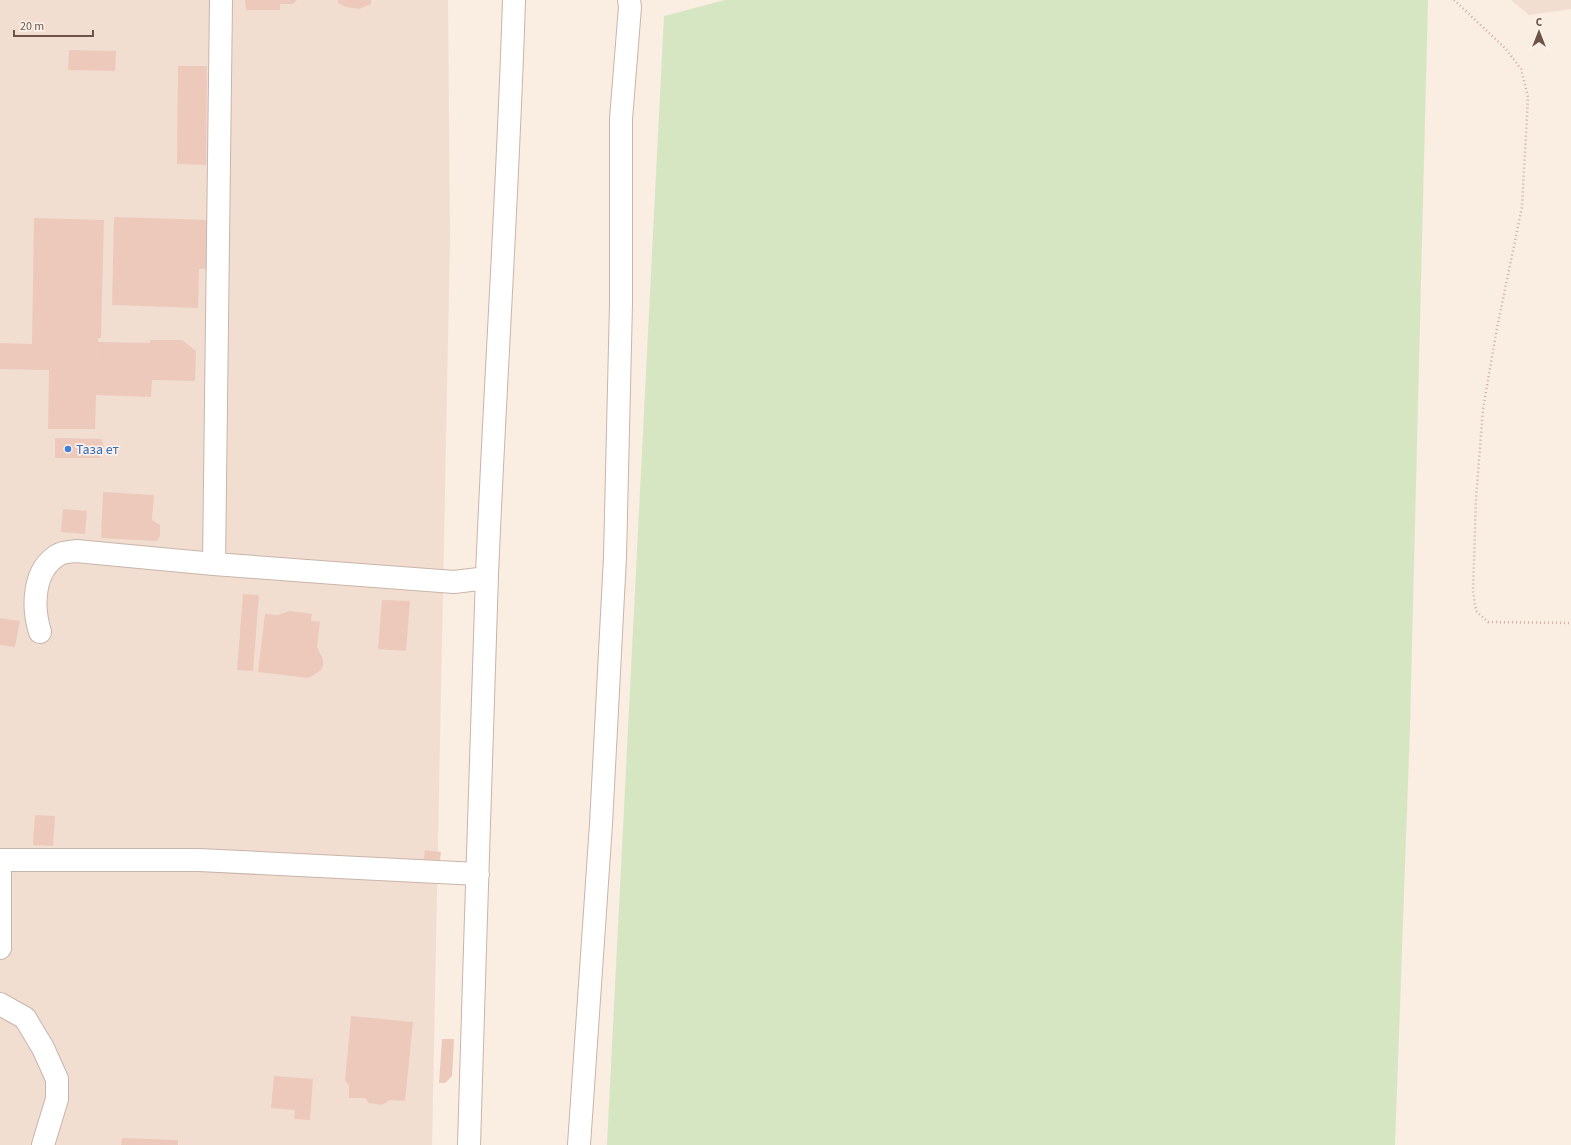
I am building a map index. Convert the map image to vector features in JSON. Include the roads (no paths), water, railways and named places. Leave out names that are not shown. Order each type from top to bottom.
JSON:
[{"type":"street","points":[[214,564],[221,0]]},
{"type":"street","points":[[469,1145],[487,578],[498,329],[510,126],[514,0]]},
{"type":"street","points":[[579,1145],[601,816],[615,557],[621,303],[620,119],[630,7],[628,0]]},
{"type":"street","points":[[40,632],[35,615],[36,595],[44,566],[59,554],[76,551],[214,564],[454,582],[487,578]]},
{"type":"street","points":[[0,860],[199,860],[478,874]]},
{"type":"street","points":[[0,873],[0,948]]},
{"type":"street","points":[[0,1004],[25,1018],[43,1048],[57,1079],[57,1099],[44,1145]]},
{"type":"place","name":"Таза ет","points":[[68,449]]}]
